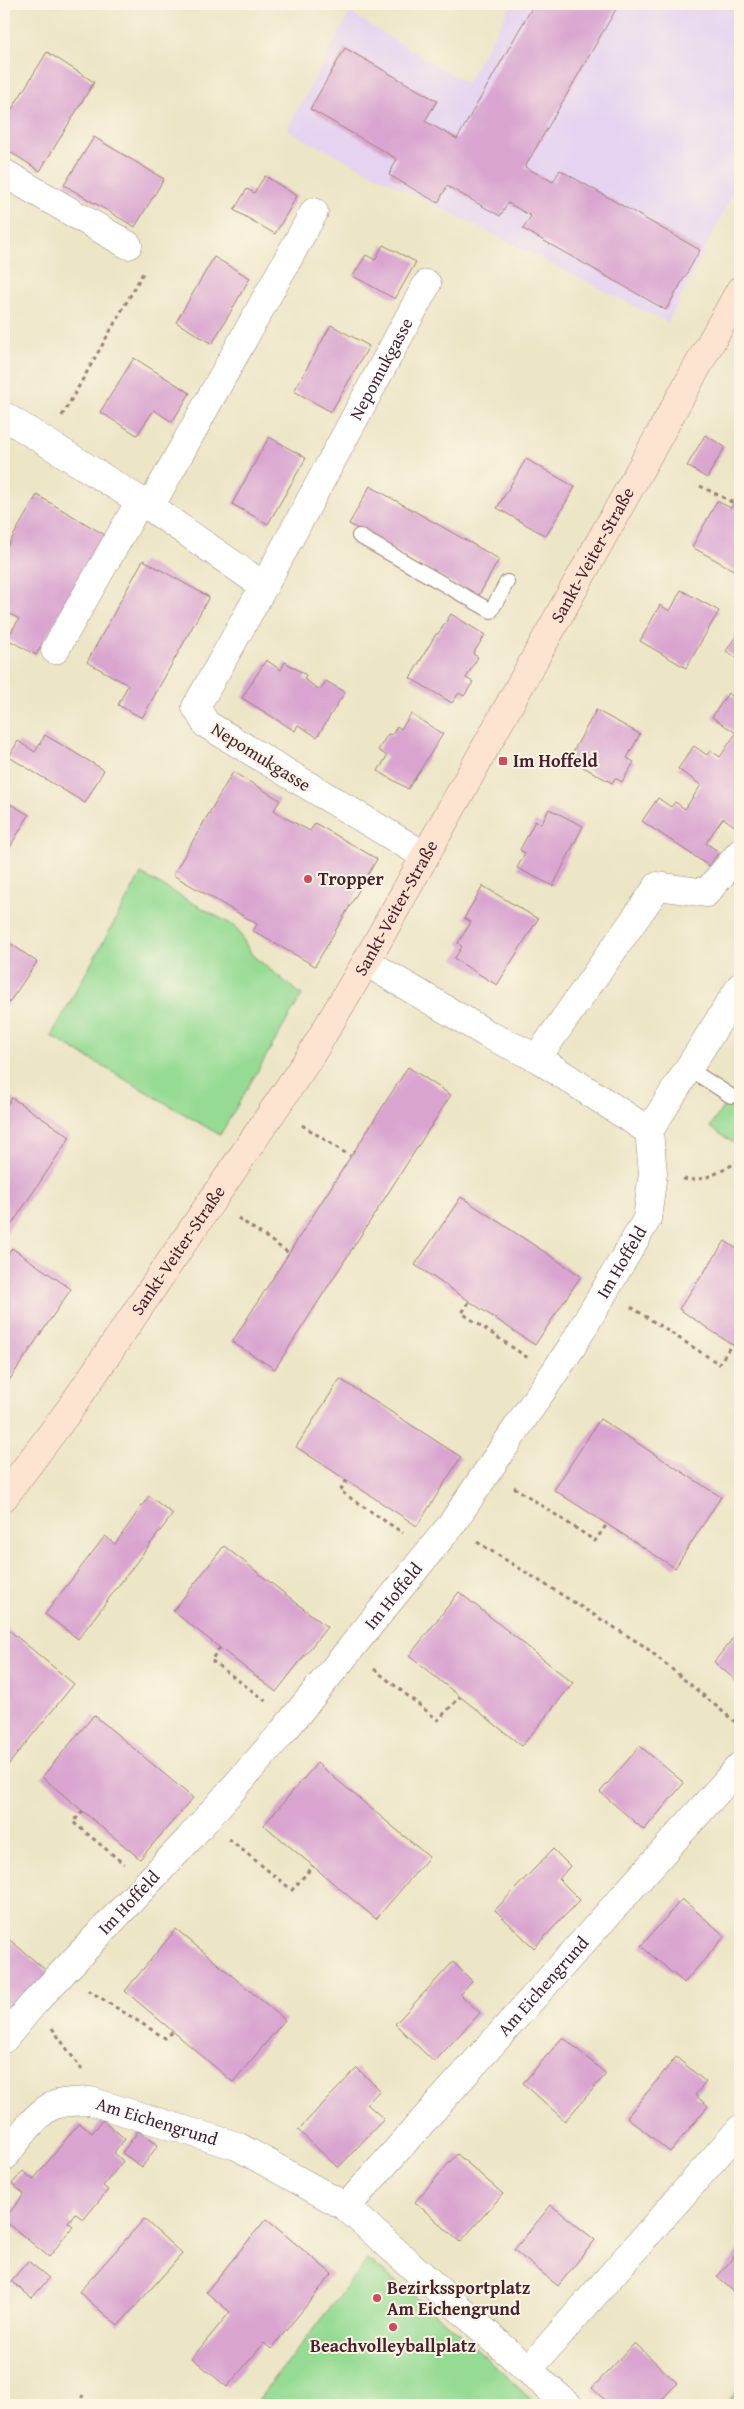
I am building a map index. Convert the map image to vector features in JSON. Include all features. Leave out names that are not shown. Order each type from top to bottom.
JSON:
[{"type":"main road","name":"Sankt-Veiter-Straße","points":[[4,1497],[70,1409],[298,1075],[366,962],[740,290]]},
{"type":"street","points":[[4,173],[128,245]]},
{"type":"street","points":[[56,650],[145,504],[314,212]]},
{"type":"street","name":"Nepomukgasse","points":[[425,856],[206,724],[196,707],[264,586],[427,284]]},
{"type":"street","points":[[4,416],[145,504],[264,586]]},
{"type":"street","points":[[538,1058],[658,886],[706,893],[740,853]]},
{"type":"street","points":[[366,962],[489,1035],[538,1058],[649,1131],[739,991]]},
{"type":"street","name":"Im Hoffeld","points":[[4,2039],[34,2003],[206,1820],[281,1734],[452,1525],[571,1348],[647,1219],[654,1174],[649,1131]]},
{"type":"street","name":"Am Eichengrund","points":[[346,2207],[740,1766]]},
{"type":"street","name":"Am Eichengrund","points":[[4,2157],[25,2130],[50,2107],[73,2102],[90,2101],[237,2146],[346,2207],[568,2405]]},
{"type":"street","points":[[528,2370],[740,2129]]},
{"type":"lane","points":[[359,536],[491,611],[507,582]]},
{"type":"lane","points":[[688,1068],[731,1096]]},
{"type":"path","points":[[47,442],[151,258],[128,245]]},
{"type":"path","points":[[700,486],[734,503]]},
{"type":"path","points":[[301,1124],[350,1156]]},
{"type":"path","points":[[654,1174],[694,1182],[726,1169],[740,1160]]},
{"type":"path","points":[[231,1214],[289,1253]]},
{"type":"path","points":[[605,1290],[719,1364],[732,1344]]},
{"type":"path","points":[[469,1302],[462,1313],[529,1359]]},
{"type":"path","points":[[488,1470],[595,1541],[607,1524]]},
{"type":"path","points":[[347,1480],[340,1491],[409,1536]]},
{"type":"path","points":[[452,1525],[644,1646],[740,1726]]},
{"type":"path","points":[[220,1648],[211,1660],[270,1705]]},
{"type":"path","points":[[350,1650],[438,1720],[460,1697]]},
{"type":"path","points":[[83,1811],[73,1822],[130,1870]]},
{"type":"path","points":[[206,1820],[292,1890],[313,1866]]},
{"type":"path","points":[[62,1973],[165,2038],[173,2032]]},
{"type":"path","points":[[34,2003],[82,2069],[73,2102]]},
{"type":"path","points":[[78,2405],[83,2394]]},
{"type":"shaded area","points":[[512,4],[740,4],[740,179],[668,323],[287,130],[350,13],[466,83]]},
{"type":"green space","points":[[141,874],[236,927],[252,955],[302,995],[220,1135],[51,1036]]},
{"type":"green space","points":[[740,1081],[740,1147],[710,1127]]},
{"type":"green space","name":"Bezirkssportplatz Am Eichengrund","points":[[368,2259],[463,2336],[537,2405],[254,2405]]},
{"type":"green space","points":[[740,2386],[740,2405],[725,2405]]},
{"type":"building","points":[[534,4],[619,4],[525,167],[553,182],[560,170],[700,250],[666,310],[523,229],[531,216],[508,203],[500,216],[447,186],[438,203],[389,175],[397,159],[310,109],[345,48],[437,101],[425,121],[457,139]]},
{"type":"building","points":[[47,52],[94,82],[40,171],[4,148],[4,122]]},
{"type":"building","points":[[94,137],[164,179],[135,227],[64,185]]},
{"type":"building","points":[[265,176],[297,196],[275,234],[234,210],[247,189],[254,193]]},
{"type":"building","points":[[383,245],[416,262],[395,299],[353,276],[366,255],[375,260]]},
{"type":"building","points":[[214,257],[250,278],[212,344],[176,322]]},
{"type":"building","points":[[331,325],[369,346],[331,412],[294,391]]},
{"type":"building","points":[[134,358],[190,393],[172,422],[154,410],[137,435],[100,412]]},
{"type":"building","points":[[705,435],[725,447],[707,478],[687,466]]},
{"type":"building","points":[[269,437],[306,458],[268,524],[232,504]]},
{"type":"building","points":[[526,459],[575,487],[546,536],[497,508]]},
{"type":"building","points":[[370,486],[499,559],[478,597],[349,524]]},
{"type":"building","points":[[37,495],[105,535],[36,655],[7,639],[19,619],[4,610],[4,552]]},
{"type":"building","points":[[737,496],[740,497],[739,573],[692,547],[717,501],[731,508]]},
{"type":"building","points":[[143,560],[209,597],[142,718],[118,705],[128,685],[87,662]]},
{"type":"building","points":[[681,590],[719,611],[686,668],[640,641],[660,605],[670,611]]},
{"type":"building","points":[[451,614],[485,635],[473,654],[478,657],[466,678],[473,682],[464,696],[459,693],[452,703],[410,678],[436,634],[438,634]]},
{"type":"building","points":[[740,630],[740,660],[726,651]]},
{"type":"building","points":[[266,660],[281,670],[285,662],[306,675],[304,679],[320,690],[326,681],[345,692],[317,737],[298,725],[295,731],[242,698]]},
{"type":"building","points":[[728,693],[740,702],[740,821],[736,827],[723,818],[706,843],[719,852],[709,866],[642,821],[658,798],[671,807],[675,802],[685,809],[701,785],[678,769],[694,746],[707,755],[710,750],[720,757],[736,733],[712,717]]},
{"type":"building","points":[[596,710],[640,734],[627,758],[634,762],[622,782],[615,778],[612,783],[569,759]]},
{"type":"building","points":[[411,714],[443,734],[408,789],[378,771],[387,756],[378,750],[388,734],[392,735],[397,726],[401,729]]},
{"type":"building","points":[[45,735],[104,770],[85,803],[9,757],[18,741],[35,752]]},
{"type":"building","points":[[233,772],[280,800],[274,810],[286,818],[310,831],[315,823],[377,859],[315,966],[253,931],[257,924],[173,875]]},
{"type":"building","points":[[4,800],[29,815],[4,857]]},
{"type":"building","points":[[549,809],[583,826],[553,886],[517,868],[525,853],[520,850],[535,821],[541,824]]},
{"type":"building","points":[[483,886],[538,919],[497,985],[454,959],[462,947],[458,943],[471,922],[464,918]]},
{"type":"building","points":[[4,939],[37,962],[4,1010]]},
{"type":"building","points":[[408,1067],[451,1095],[275,1369],[232,1342]]},
{"type":"building","points":[[12,1098],[70,1137],[4,1236],[4,1110]]},
{"type":"building","points":[[461,1197],[581,1276],[535,1345],[415,1265]]},
{"type":"building","points":[[725,1241],[740,1251],[740,1350],[679,1309]]},
{"type":"building","points":[[12,1248],[71,1289],[4,1388],[4,1261]]},
{"type":"building","points":[[340,1379],[461,1457],[417,1526],[296,1447]]},
{"type":"building","points":[[600,1419],[721,1497],[675,1568],[554,1490]]},
{"type":"building","points":[[149,1496],[173,1514],[78,1639],[45,1614],[105,1536],[115,1544]]},
{"type":"building","points":[[224,1546],[327,1627],[276,1692],[173,1611]]},
{"type":"building","points":[[459,1592],[573,1683],[522,1746],[409,1656]]},
{"type":"building","points":[[4,1626],[74,1684],[4,1770]]},
{"type":"building","points":[[740,1629],[740,1684],[714,1662]]},
{"type":"building","points":[[94,1715],[193,1798],[140,1859],[42,1777]]},
{"type":"building","points":[[640,1746],[684,1783],[644,1830],[600,1792]]},
{"type":"building","points":[[317,1763],[429,1857],[376,1919],[264,1825]]},
{"type":"building","points":[[553,1849],[570,1866],[559,1879],[580,1900],[534,1948],[495,1910]]},
{"type":"building","points":[[682,1899],[725,1936],[684,1983],[641,1946]]},
{"type":"building","points":[[176,1929],[285,2020],[233,2082],[125,1991]]},
{"type":"building","points":[[4,1935],[49,1973],[4,2028]]},
{"type":"building","points":[[453,1962],[472,1981],[460,1994],[480,2013],[434,2062],[395,2024]]},
{"type":"building","points":[[563,2037],[606,2074],[565,2121],[523,2083]]},
{"type":"building","points":[[676,2057],[706,2082],[695,2095],[708,2106],[670,2152],[627,2117]]},
{"type":"building","points":[[357,2068],[380,2090],[367,2104],[384,2119],[338,2168],[298,2130]]},
{"type":"building","points":[[103,2120],[125,2139],[114,2153],[123,2161],[103,2186],[108,2190],[83,2220],[75,2213],[68,2222],[73,2226],[49,2257],[4,2220],[24,2194],[12,2184],[23,2171],[33,2180],[79,2123],[92,2133]]},
{"type":"building","points":[[138,2131],[158,2145],[142,2167],[122,2153]]},
{"type":"building","points":[[457,2154],[503,2194],[460,2242],[415,2202]]},
{"type":"building","points":[[551,2205],[595,2240],[558,2286],[514,2250]]},
{"type":"building","points":[[144,2219],[182,2254],[118,2326],[79,2292]]},
{"type":"building","points":[[266,2219],[332,2274],[271,2349],[264,2343],[227,2387],[192,2358],[230,2312],[206,2292]]},
{"type":"building","points":[[740,2249],[740,2297],[717,2277]]},
{"type":"building","points":[[28,2261],[49,2278],[32,2298],[11,2281]]},
{"type":"building","points":[[635,2343],[677,2383],[657,2405],[610,2405],[592,2388]]},
{"type":"place","name":"Im Hoffeld","points":[[503,761]]},
{"type":"place","name":"Tropper","points":[[308,879]]},
{"type":"place","name":"Bezirkssportplatz Am Eichengrund","points":[[377,2298]]},
{"type":"place","name":"Beachvolleyballplatz","points":[[393,2327]]}]
